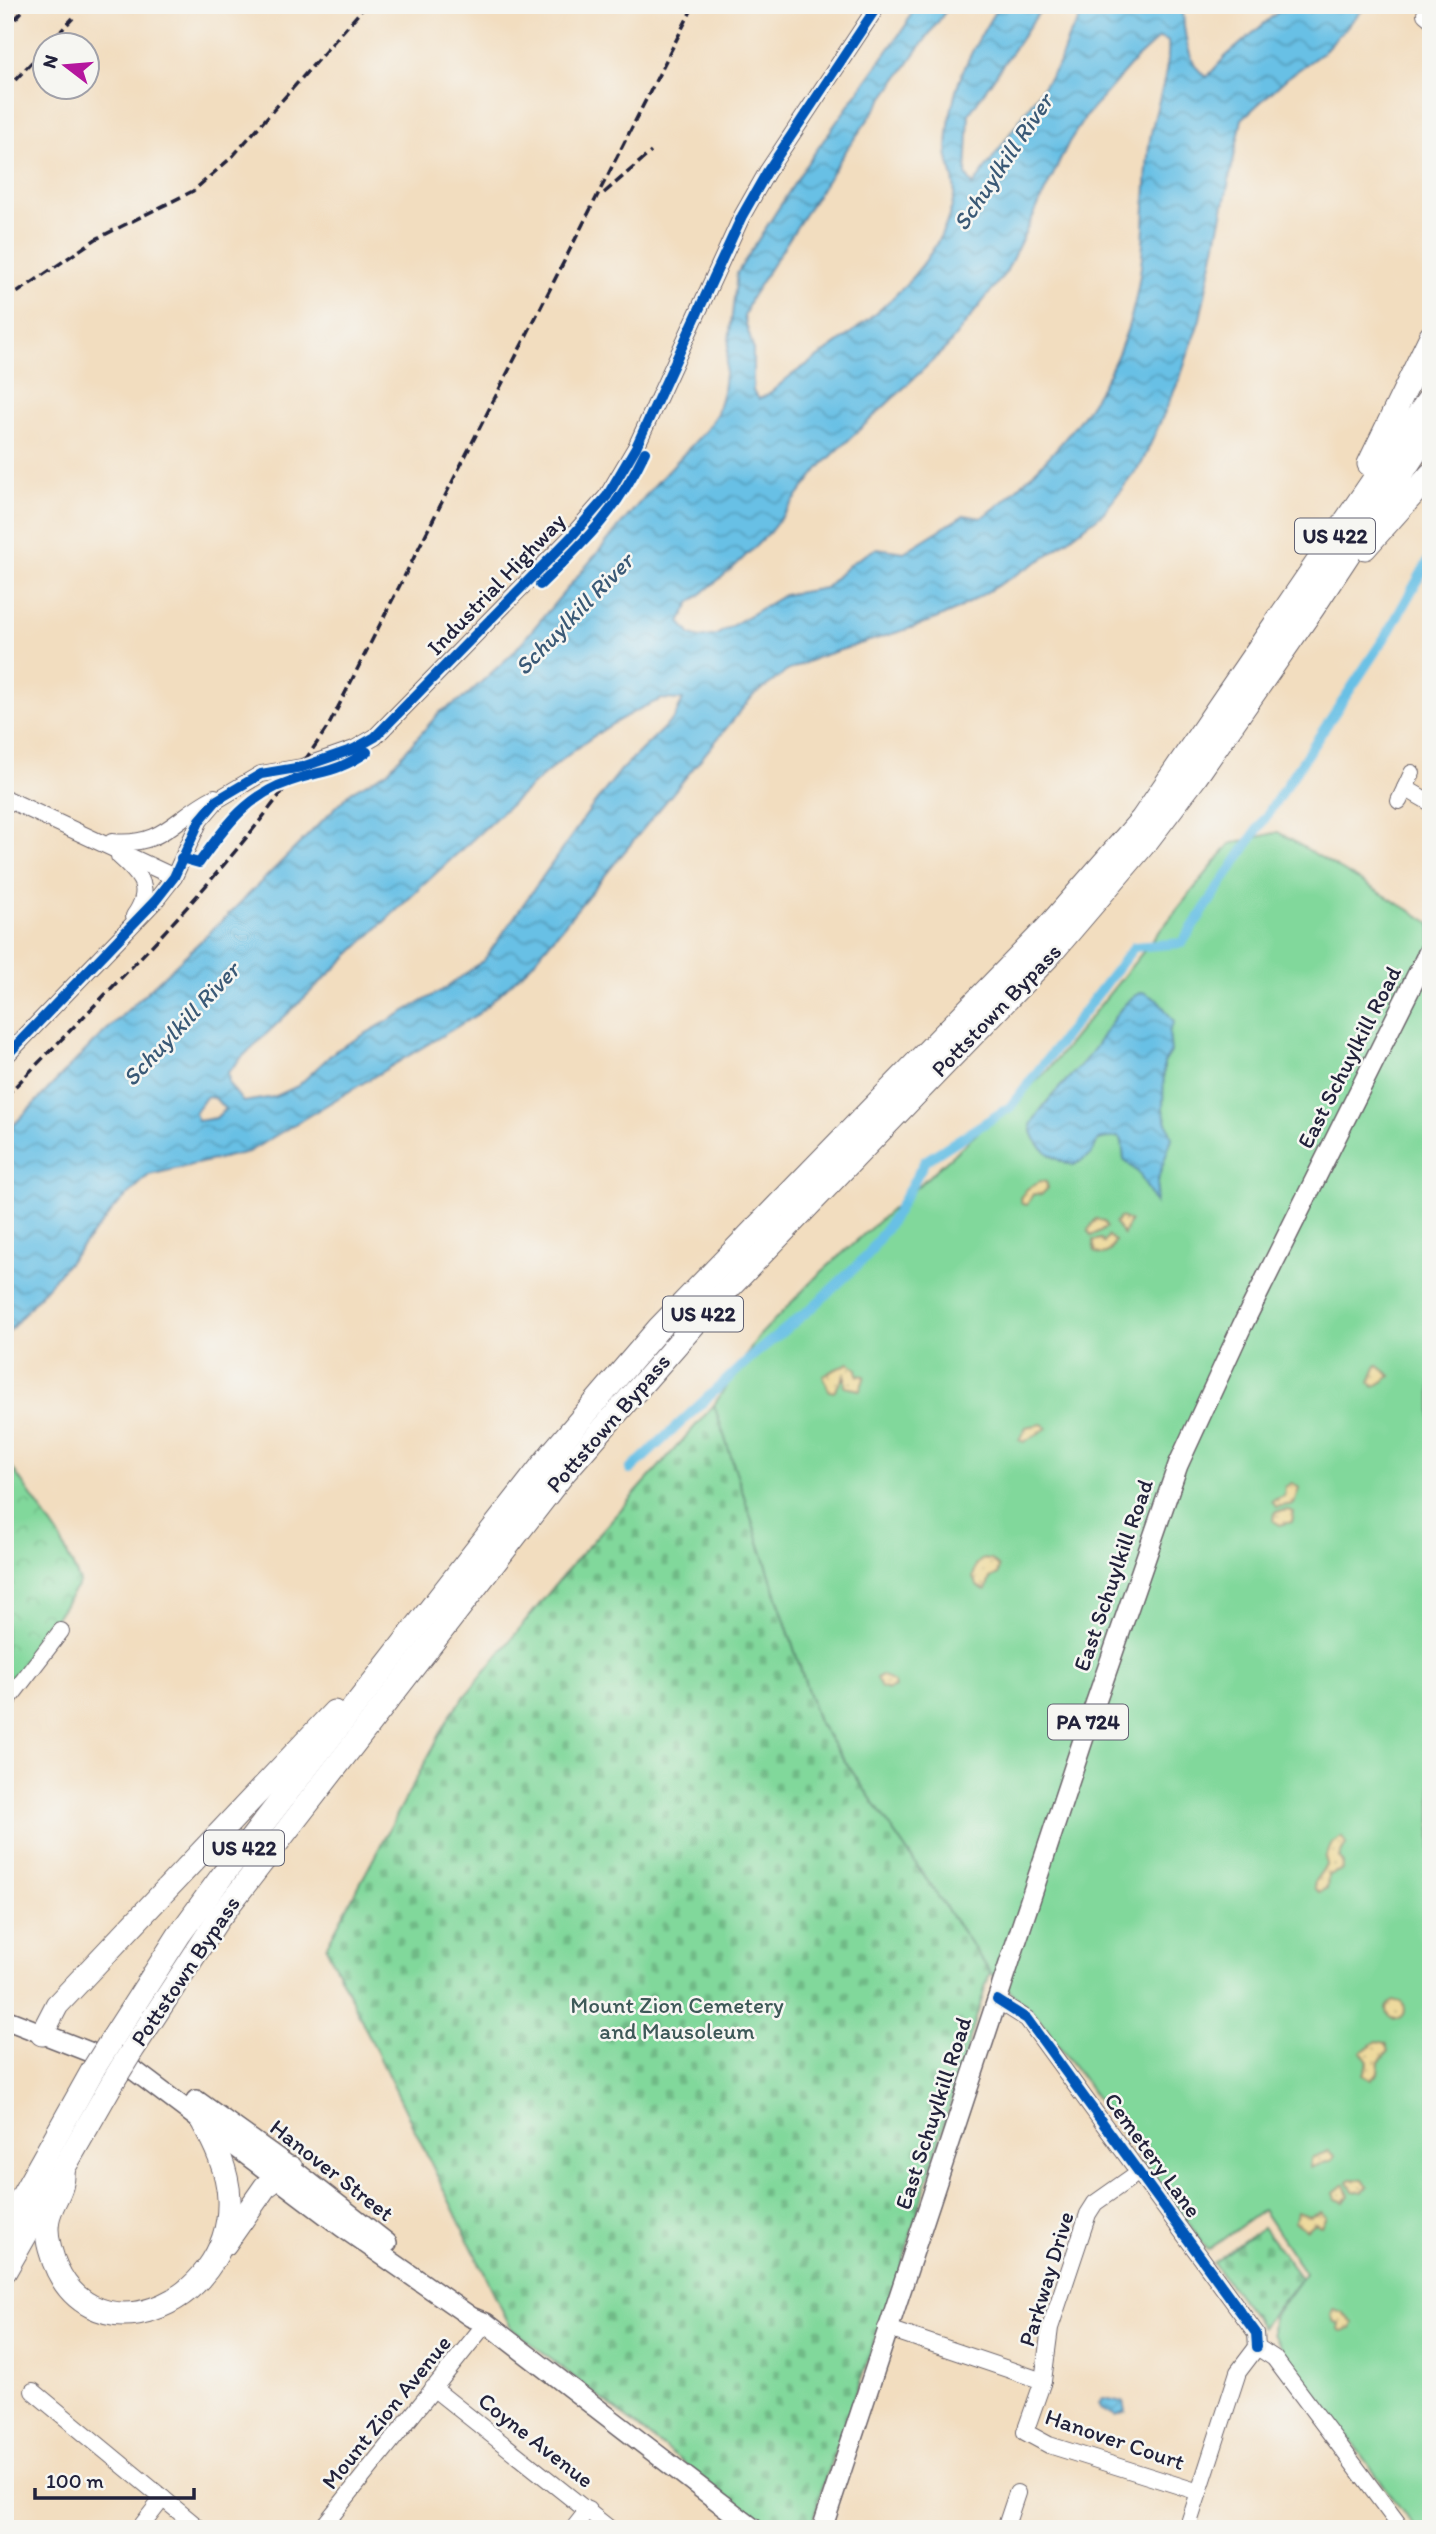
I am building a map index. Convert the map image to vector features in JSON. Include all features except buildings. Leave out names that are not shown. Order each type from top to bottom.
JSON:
[{"type":"highway","points":[[1240,676],[1374,456],[1431,336]]},
{"type":"highway","name":"Pottstown Bypass","points":[[119,2067],[109,2044],[179,1935],[552,1453],[659,1328],[1047,928],[1142,819],[1431,396]]},
{"type":"highway","name":"Pottstown Bypass","points":[[5,2227],[119,2067],[218,1919],[564,1473],[699,1318],[995,1014],[1095,904],[1195,779],[1313,608],[1431,429]]},
{"type":"highway","points":[[1313,608],[1431,474]]},
{"type":"highway","points":[[42,2034],[57,2005],[166,1887],[374,1671],[390,1660]]},
{"type":"highway","name":"Pottstown Bypass","points":[[5,2271],[119,2067]]},
{"type":"highway","points":[[200,2280],[218,2248],[229,2207],[223,2167],[201,2119]]},
{"type":"highway","points":[[63,2168],[64,2182],[49,2208],[46,2231],[55,2264],[82,2299],[115,2313],[142,2313],[171,2303],[200,2280],[265,2187],[284,2172]]},
{"type":"main road","name":"East Schuylkill Road","points":[[822,2529],[886,2328],[1145,1555],[1178,1465],[1248,1314],[1431,947]]},
{"type":"main road","name":"Hanover Street","points":[[5,2019],[167,2084],[202,2104],[284,2172]]},
{"type":"main road","name":"Hanover Street","points":[[119,2067],[284,2172],[481,2312],[486,2323],[754,2529]]},
{"type":"street","name":"Industrial Highway","points":[[5,1057],[174,877],[186,846],[217,800],[248,779],[354,750],[375,737],[571,537],[607,496],[636,447],[742,216],[767,172],[878,5]]},
{"type":"street","points":[[1412,773],[1402,794],[1431,803]]},
{"type":"street","points":[[101,841],[136,845],[164,834],[195,807],[248,779]]},
{"type":"street","points":[[5,798],[174,877]]},
{"type":"street","points":[[101,841],[141,875],[144,889],[140,907],[118,938]]},
{"type":"street","points":[[5,1704],[61,1631]]},
{"type":"street","name":"Cemetery Lane","points":[[996,2000],[1027,2019],[1256,2333],[1258,2347],[1274,2358],[1402,2529]]},
{"type":"street","name":"Parkway Drive","points":[[1043,2381],[1050,2328],[1088,2214],[1095,2203],[1139,2172]]},
{"type":"street","name":"Mount Zion Avenue","points":[[321,2529],[486,2323]]},
{"type":"street","name":"Hanover Court","points":[[886,2328],[1043,2381],[1025,2432],[1049,2445],[1199,2492]]},
{"type":"street","points":[[1187,2529],[1238,2372],[1258,2347]]},
{"type":"street","name":"Coyne Avenue","points":[[433,2388],[611,2529]]},
{"type":"street","points":[[33,2391],[200,2529]]},
{"type":"street","points":[[1005,2529],[1017,2493]]},
{"type":"street","points":[[139,2529],[163,2498]]},
{"type":"street","points":[[573,2529],[588,2510]]},
{"type":"green space","points":[[1278,832],[1431,923],[1431,2529],[1416,2529],[1272,2334],[1273,2317],[1305,2273],[1263,2210],[1208,2250],[1037,2016],[990,1972],[818,1722],[714,1405],[758,1337],[817,1276],[1047,1071],[1230,844]]},
{"type":"green space","name":"Mount Zion Cemetery and Mausoleum","points":[[714,1405],[818,1722],[990,1972],[900,2271],[822,2487],[812,2529],[768,2529],[511,2328],[326,1947],[452,1712],[573,1563]]},
{"type":"green space","points":[[5,1457],[60,1538],[80,1582],[9,1687],[5,1684]]},
{"type":"green space","points":[[1263,2227],[1301,2278],[1262,2327],[1213,2263]]},
{"type":"sand","points":[[1040,1181],[1046,1182],[1048,1188],[1041,1195],[1033,1194],[1027,1205],[1022,1204],[1020,1198],[1027,1189]]},
{"type":"sand","points":[[1120,1217],[1130,1221],[1123,1235],[1115,1223]]},
{"type":"sand","points":[[1096,1219],[1104,1221],[1107,1227],[1091,1236],[1088,1230]]},
{"type":"sand","points":[[1108,1236],[1115,1241],[1110,1251],[1102,1255],[1095,1252],[1093,1241],[1101,1239],[1104,1243]]},
{"type":"sand","points":[[849,1363],[857,1369],[858,1375],[865,1376],[860,1390],[845,1387],[845,1375],[834,1392],[829,1391],[823,1375]]},
{"type":"sand","points":[[1377,1365],[1391,1376],[1374,1387],[1370,1382]]},
{"type":"sand","points":[[1042,1424],[1047,1428],[1024,1442],[1019,1440],[1026,1427]]},
{"type":"sand","points":[[1292,1483],[1299,1488],[1294,1504],[1276,1507],[1272,1501],[1284,1496],[1285,1487]]},
{"type":"sand","points":[[1275,1512],[1294,1512],[1292,1522],[1280,1525],[1274,1521]]},
{"type":"sand","points":[[982,1559],[991,1560],[999,1567],[998,1574],[990,1578],[986,1590],[978,1587],[973,1578],[976,1565]]},
{"type":"sand","points":[[882,1675],[894,1683],[895,1687],[889,1690],[881,1688],[876,1678]]},
{"type":"sand","points":[[1342,1837],[1346,1844],[1339,1857],[1343,1864],[1342,1870],[1328,1875],[1327,1888],[1319,1892],[1314,1888],[1315,1881],[1327,1864],[1325,1858],[1332,1843]]},
{"type":"sand","points":[[1392,2001],[1400,2001],[1405,2010],[1403,2017],[1392,2019],[1387,2014],[1387,2006]]},
{"type":"sand","points":[[1377,2041],[1386,2043],[1389,2051],[1379,2062],[1378,2073],[1371,2080],[1363,2075],[1368,2062],[1361,2052]]},
{"type":"sand","points":[[1329,2151],[1334,2156],[1332,2160],[1310,2168],[1311,2158]]},
{"type":"sand","points":[[1363,2180],[1368,2187],[1362,2193],[1353,2191],[1348,2181]]},
{"type":"sand","points":[[1345,2184],[1349,2195],[1344,2202],[1336,2199],[1334,2193]]},
{"type":"sand","points":[[1297,2212],[1309,2216],[1321,2212],[1326,2217],[1321,2226],[1314,2223],[1306,2230],[1295,2221]]},
{"type":"sand","points":[[1334,2309],[1342,2312],[1353,2324],[1351,2329],[1338,2329],[1339,2323],[1334,2322],[1331,2315]]},
{"type":"water","name":"Schuylkill River","points":[[915,5],[950,5],[847,149],[751,298],[744,317],[753,348],[753,391],[759,399],[842,340],[892,299],[914,276],[932,251],[946,224],[954,196],[947,149],[956,90],[969,57],[999,5],[1044,5],[969,114],[966,174],[973,186],[1059,64],[1068,38],[1088,5],[1183,5],[1185,35],[1191,55],[1200,72],[1207,77],[1226,56],[1286,5],[1367,5],[1322,53],[1287,78],[1242,119],[1200,319],[1180,378],[1142,463],[1103,513],[1044,558],[958,609],[924,624],[818,657],[787,671],[752,697],[531,965],[478,1014],[248,1152],[149,1175],[120,1202],[5,1336],[5,1134],[92,1044],[226,917],[351,792],[388,771],[440,712],[465,697],[512,654],[652,488],[706,430],[717,413],[723,391],[737,273],[808,162],[906,25]],"holes":[[[1159,38],[1168,41],[1167,66],[1149,146],[1142,258],[1134,304],[1116,359],[1103,385],[1070,432],[1030,476],[981,518],[964,515],[904,552],[877,548],[851,563],[825,588],[784,595],[716,635],[700,638],[691,635],[680,622],[690,603],[733,568],[769,533],[821,466],[947,347],[1006,272],[1069,142],[1086,116],[1136,59]],[[662,699],[683,700],[674,718],[621,770],[591,808],[484,960],[446,988],[335,1051],[298,1086],[274,1097],[243,1102],[229,1084],[228,1072],[241,1058],[538,780],[584,743],[635,711]],[[206,1097],[215,1098],[225,1109],[216,1118],[198,1121],[195,1113]]]},
{"type":"water","points":[[1143,992],[1159,1001],[1174,1022],[1169,1032],[1171,1052],[1164,1063],[1163,1110],[1172,1138],[1159,1176],[1155,1203],[1139,1173],[1124,1160],[1122,1141],[1118,1137],[1098,1140],[1091,1155],[1074,1165],[1059,1160],[1040,1146],[1032,1133],[1031,1125],[1044,1105],[1094,1049],[1115,1016],[1135,996]]},
{"type":"water","points":[[1103,2398],[1124,2402],[1126,2412],[1116,2416],[1101,2408],[1099,2402]]},
{"type":"waterway","points":[[630,1470],[751,1357],[814,1306],[867,1256],[895,1215],[925,1161],[1010,1107],[1134,947],[1182,943],[1389,631],[1431,556]]},
{"type":"railway","points":[[5,30],[28,5]]},
{"type":"railway","points":[[5,301],[96,239],[193,191],[232,157],[366,5]]},
{"type":"railway","points":[[5,1097],[135,964],[218,872],[295,775],[330,723],[694,5]]},
{"type":"railway","points":[[60,32],[73,18]]},
{"type":"railway","points":[[5,91],[32,62]]},
{"type":"railway","points":[[604,193],[651,152]]},
{"type":"cycle path","points":[[5,1057],[156,900],[174,877],[200,820],[217,800],[261,774],[302,767],[354,749],[375,737],[571,537],[607,496],[636,447],[742,216],[767,172],[878,5]]},
{"type":"cycle path","points":[[540,585],[586,539],[612,508],[645,452]]},
{"type":"cycle path","points":[[181,858],[199,863],[238,814],[275,787],[338,768],[367,752]]},
{"type":"cycle path","points":[[997,2000],[1027,2019],[1256,2333],[1257,2347]]}]
